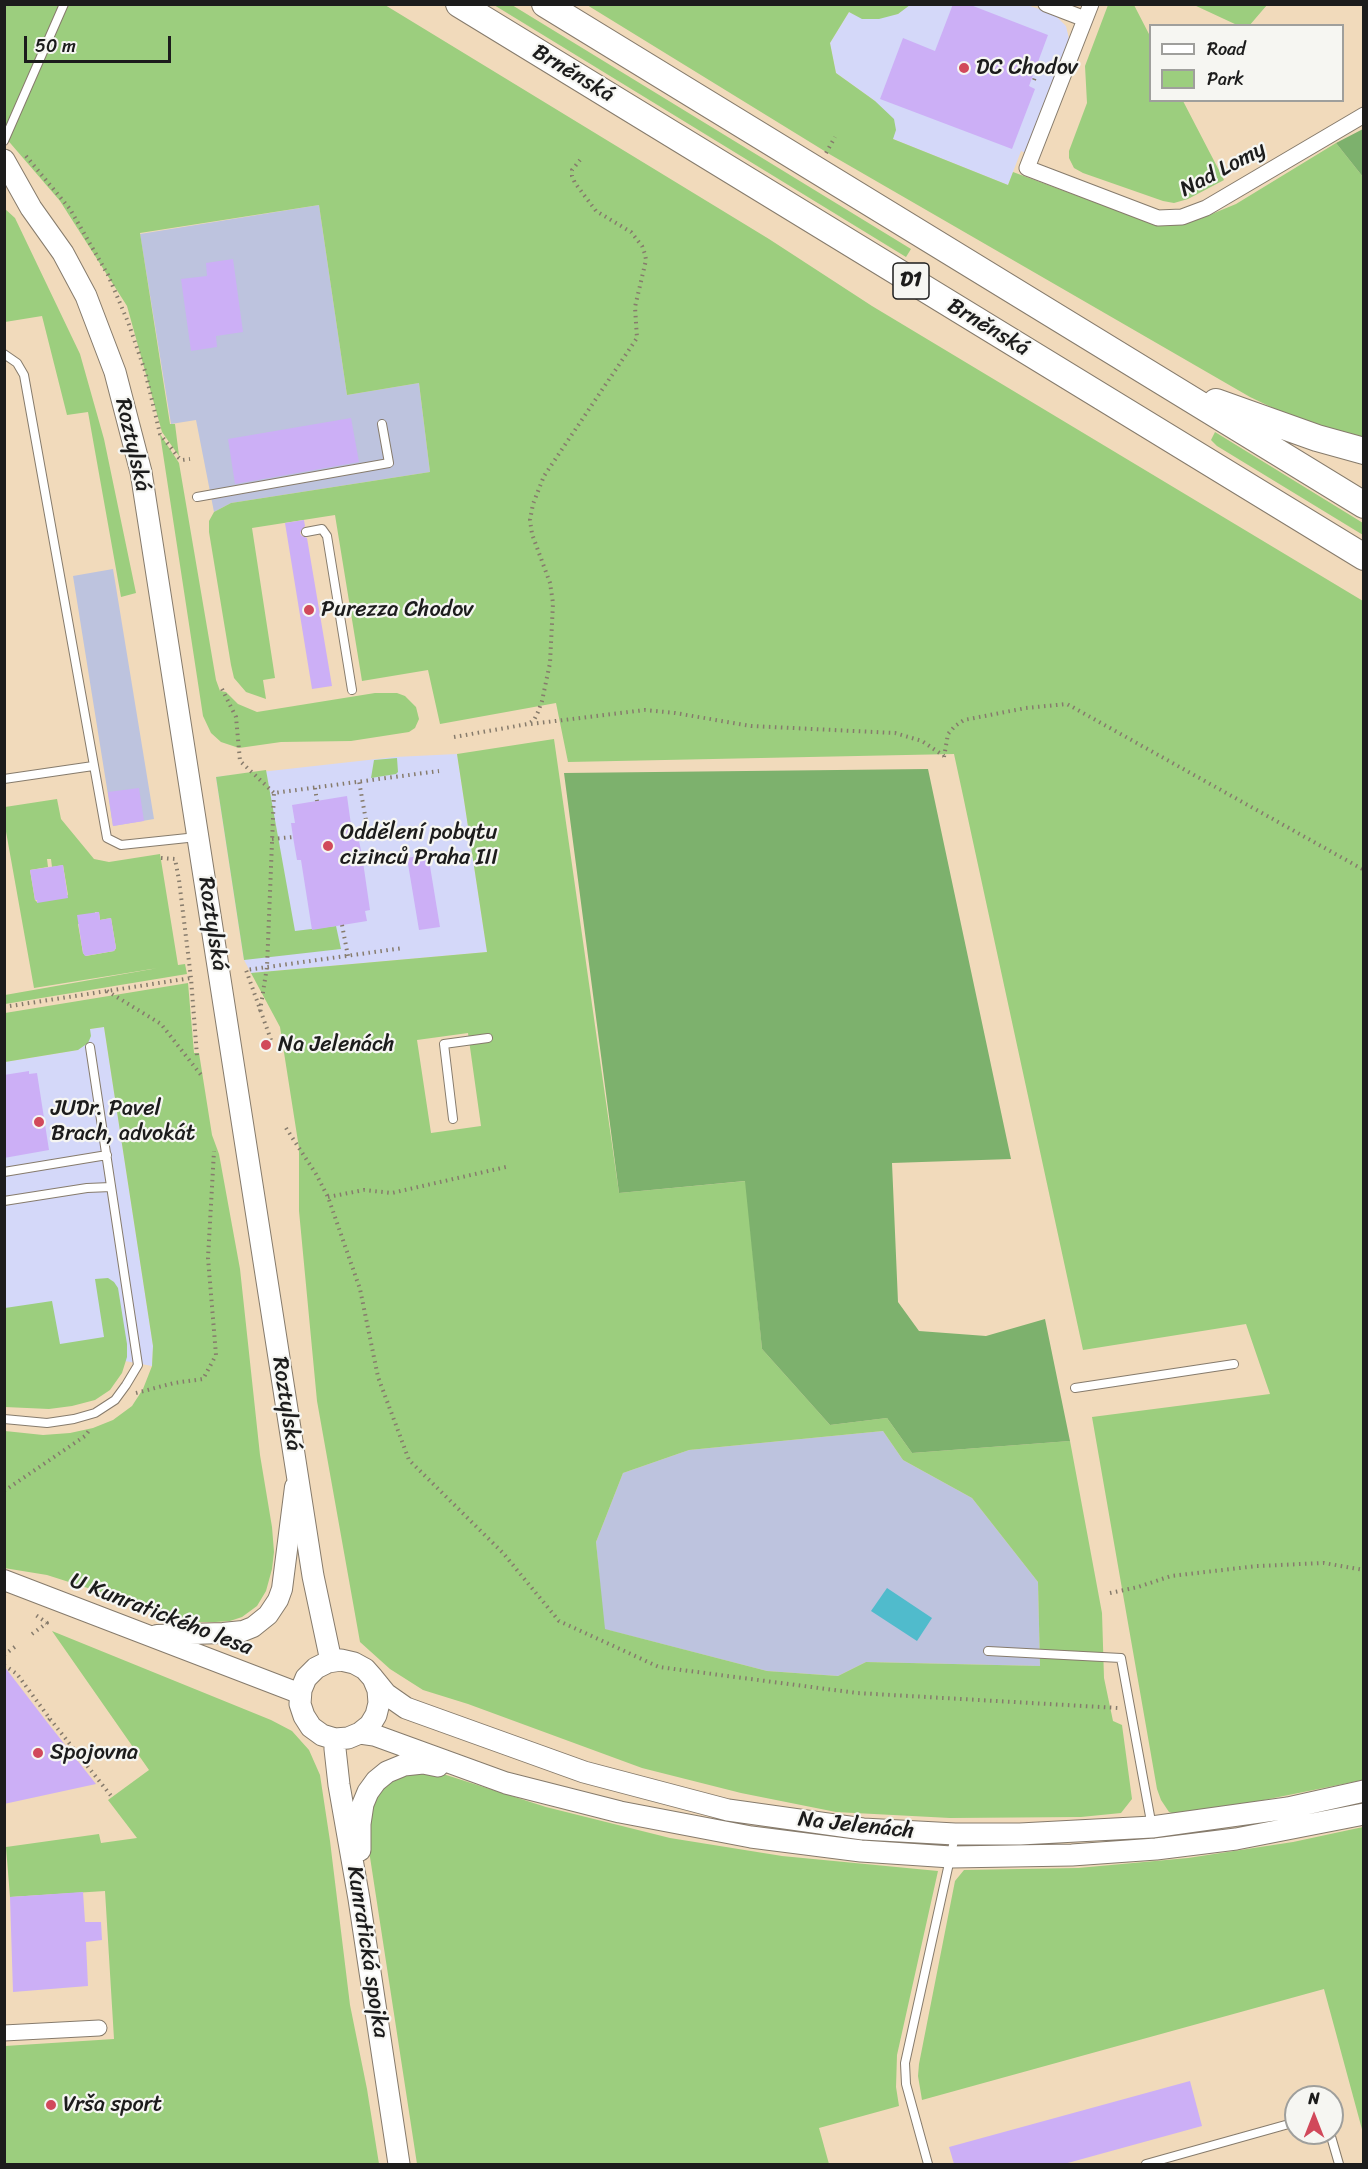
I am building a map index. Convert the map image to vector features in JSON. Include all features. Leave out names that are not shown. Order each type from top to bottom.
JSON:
[{"type":"highway","name":"Brněnská","points":[[459,4],[1364,556]]},
{"type":"highway","name":"Brněnská","points":[[545,4],[1364,505]]},
{"type":"highway","points":[[1165,384],[1317,438],[1364,451]]},
{"type":"main road","name":"Roztylská","points":[[4,160],[31,208],[63,254],[86,296],[107,349],[129,420],[141,472],[313,1576],[331,1661]]},
{"type":"main road","name":"Roztylská","points":[[4,186],[31,208]]},
{"type":"main road","name":"Na Jelenách","points":[[331,1661],[341,1660],[354,1663],[364,1669],[393,1701],[406,1708],[584,1772],[728,1810],[862,1829],[955,1834],[1074,1833],[1152,1827],[1288,1808],[1364,1791]]},
{"type":"main road","points":[[331,1661],[316,1668],[306,1678],[300,1704],[311,1727],[322,1735],[335,1739]]},
{"type":"main road","points":[[360,1733],[370,1725],[376,1715],[379,1702],[378,1690],[373,1678]]},
{"type":"main road","name":"Na Jelenách","points":[[335,1739],[348,1738],[360,1733],[374,1735],[506,1783],[620,1812],[740,1836],[861,1851],[951,1857],[1072,1855],[1156,1849],[1247,1837],[1364,1814]]},
{"type":"main road","name":"Kunratická spojka","points":[[335,1739],[334,1749],[339,1785],[359,1899],[399,2164]]},
{"type":"main road","points":[[359,1899],[361,1814],[368,1792],[382,1776],[404,1765],[423,1763],[506,1783]]},
{"type":"street","points":[[1046,4],[1085,19],[1090,4]]},
{"type":"street","name":"Nad Lomy","points":[[1085,19],[1027,168],[1158,218],[1182,217],[1206,208],[1364,115]]},
{"type":"street","points":[[147,1635],[223,1633],[243,1630],[253,1627],[267,1615],[278,1600],[282,1589],[297,1472]]},
{"type":"street","name":"U Kunratického lesa","points":[[4,1580],[301,1694]]},
{"type":"street","points":[[4,2033],[99,2028]]},
{"type":"lane","points":[[4,141],[64,4]]},
{"type":"lane","points":[[4,354],[17,363],[24,375],[93,766],[108,838],[121,846],[198,837]]},
{"type":"lane","points":[[197,497],[389,463],[382,424]]},
{"type":"lane","points":[[306,532],[321,529],[327,536],[352,690]]},
{"type":"lane","points":[[4,778],[93,766]]},
{"type":"lane","points":[[453,1119],[444,1044],[488,1038]]},
{"type":"lane","points":[[4,1419],[47,1423],[95,1413],[115,1400],[138,1365],[90,1047]]},
{"type":"lane","points":[[4,1172],[107,1155]]},
{"type":"lane","points":[[4,1201],[87,1188],[111,1187]]},
{"type":"lane","points":[[1075,1388],[1234,1364]]},
{"type":"lane","points":[[988,1651],[1121,1658],[1156,1849]]},
{"type":"lane","points":[[928,2164],[906,2084],[905,2063],[955,1834]]},
{"type":"lane","points":[[1146,2164],[1284,2125]]},
{"type":"lane","points":[[1333,2145],[1339,2164]]},
{"type":"path","points":[[1034,80],[1042,58]]},
{"type":"path","points":[[825,153],[835,137]]},
{"type":"path","points":[[528,724],[534,720],[538,712],[547,684],[554,620],[550,583],[532,534],[530,520],[533,504],[543,476],[590,404],[635,343],[638,331],[635,307],[646,260],[642,246],[632,232],[596,211],[575,183],[572,170],[580,160]]},
{"type":"path","points":[[222,689],[236,717],[240,761],[274,794],[267,967],[260,1011]]},
{"type":"path","points":[[454,737],[528,724],[645,710],[751,726],[895,733],[922,741],[944,757],[948,734],[963,720],[1026,708],[1067,704],[1364,870]]},
{"type":"path","points":[[274,794],[439,771]]},
{"type":"path","points":[[357,834],[368,832],[359,781]]},
{"type":"path","points":[[315,788],[317,801]]},
{"type":"path","points":[[272,839],[293,837]]},
{"type":"path","points":[[161,858],[175,859],[196,1008],[197,1056]]},
{"type":"path","points":[[342,925],[348,956]]},
{"type":"path","points":[[271,1040],[246,969],[403,948]]},
{"type":"path","points":[[4,1007],[191,978]]},
{"type":"path","points":[[106,990],[161,1024],[201,1075]]},
{"type":"path","points":[[286,1128],[328,1197],[360,1289],[378,1377],[409,1460],[503,1553],[559,1621],[659,1666],[857,1693],[1131,1709]]},
{"type":"path","points":[[115,1400],[156,1387],[203,1379],[216,1355],[208,1258],[214,1151]]},
{"type":"path","points":[[328,1197],[364,1190],[392,1193],[506,1167]]},
{"type":"path","points":[[4,1491],[85,1436],[93,1427]]},
{"type":"path","points":[[1110,1593],[1171,1576],[1257,1566],[1324,1563],[1364,1570]]},
{"type":"path","points":[[24,1610],[34,1613],[47,1623],[32,1634]]},
{"type":"path","points":[[4,1655],[16,1646]]},
{"type":"path","points":[[4,1665],[17,1674],[48,1721],[112,1797]]},
{"type":"shaded area","points":[[910,4],[1027,5],[1054,14],[1066,26],[1069,39],[1026,153],[1021,151],[1008,185],[893,139],[875,101],[836,73],[830,43],[849,12],[862,18],[898,14]]},
{"type":"shaded area","points":[[319,205],[347,395],[419,383],[430,472],[231,503],[214,512],[196,420],[171,424],[140,234]]},
{"type":"shaded area","points":[[113,569],[154,819],[113,826],[73,576]]},
{"type":"shaded area","points":[[457,754],[487,952],[251,973],[244,960],[216,777],[395,757]]},
{"type":"shaded area","points":[[104,1027],[153,1346],[152,1366],[125,1361],[5,1378],[5,1062],[78,1050],[90,1029]]},
{"type":"shaded area","points":[[883,1431],[903,1460],[972,1498],[1038,1582],[1040,1666],[866,1662],[838,1676],[767,1671],[604,1629],[596,1542],[623,1473],[689,1450]]},
{"type":"green space","points":[[4,5],[385,5],[769,239],[872,306],[1363,601],[1363,1780],[1254,1802],[1175,1814],[1169,1812],[1161,1800],[1157,1789],[1092,1417],[1270,1394],[1246,1324],[1083,1350],[954,754],[568,762],[556,703],[440,724],[428,670],[362,681],[335,515],[252,528],[275,678],[263,680],[266,699],[246,692],[234,678],[231,665],[209,532],[209,521],[214,512],[231,503],[430,472],[419,383],[347,395],[319,205],[140,233],[170,424],[175,424],[179,456],[162,432],[127,306],[60,201],[5,137]]},
{"type":"green space","points":[[494,5],[512,5],[911,249],[906,257]]},
{"type":"green space","points":[[587,5],[910,5],[898,14],[879,19],[862,19],[849,12],[830,43],[836,73],[875,101],[894,119],[896,130],[893,139],[1008,185],[1013,172],[1156,225],[1181,225],[1236,204],[1336,143],[1363,177],[1363,438],[1315,428],[1250,397],[831,155]]},
{"type":"green space","points":[[1108,5],[1134,5],[1149,34],[1149,102],[1184,102],[1224,180],[1188,199],[1174,203],[1074,168],[1069,158],[1069,151],[1087,103],[1085,66]]},
{"type":"green space","points":[[1194,5],[1267,5],[1251,24],[1235,24]]},
{"type":"green space","points":[[1363,129],[1363,177],[1336,143]]},
{"type":"green space","points":[[4,208],[15,218],[80,354],[104,439],[136,593],[121,597],[88,412],[67,415],[42,316],[5,322]]},
{"type":"green space","points":[[1215,432],[1363,523],[1363,535],[1217,446],[1211,440]]},
{"type":"green space","points":[[160,434],[179,463],[216,680],[220,691],[226,692],[238,704],[257,712],[375,693],[397,693],[405,696],[416,707],[419,719],[415,728],[409,732],[351,741],[281,742],[239,748],[221,742],[211,733],[203,716]]},
{"type":"green space","points":[[554,739],[619,1193],[746,1181],[762,1349],[830,1425],[887,1418],[912,1453],[1070,1441],[1102,1613],[1104,1678],[1113,1721],[1122,1725],[1132,1799],[1121,1813],[1081,1817],[950,1818],[836,1812],[741,1793],[642,1768],[468,1704],[423,1690],[390,1669],[360,1642],[317,1401],[299,1211],[299,1148],[280,1027],[251,973],[487,952],[457,754]],"holes":[[[468,1033],[481,1126],[431,1133],[417,1040]],[[883,1431],[903,1460],[972,1498],[1038,1582],[1040,1666],[866,1662],[838,1676],[767,1671],[605,1629],[596,1542],[623,1473],[689,1450]]]},
{"type":"green space","points":[[397,758],[398,772],[396,774],[371,778],[374,760]]},
{"type":"green space","points":[[928,769],[1011,1159],[892,1163],[898,1302],[919,1331],[986,1336],[1045,1319],[1070,1441],[912,1453],[887,1418],[830,1425],[762,1349],[745,1181],[619,1193],[564,773]]},
{"type":"green space","points":[[266,770],[295,931],[336,926],[341,949],[244,960],[216,777]]},
{"type":"green space","points":[[57,799],[61,819],[94,859],[109,862],[160,854],[178,965],[185,964],[187,974],[5,1004],[5,995],[158,968],[34,988],[5,826],[5,807]],"holes":[[[47,859],[51,859],[52,867],[63,865],[68,895],[37,902],[30,870],[48,867]],[[95,912],[99,912],[100,920],[111,918],[116,948],[114,951],[86,956],[83,953],[78,924],[96,920]]]},
{"type":"green space","points":[[188,983],[194,1053],[199,1053],[212,1135],[219,1154],[240,1269],[260,1455],[274,1552],[266,1591],[257,1606],[242,1617],[215,1622],[194,1622],[47,1575],[4,1568],[5,1431],[43,1435],[70,1433],[93,1428],[113,1420],[132,1406],[143,1389],[152,1366],[153,1346],[104,1027],[90,1029],[91,1036],[88,1043],[78,1050],[5,1062],[5,1013]]},
{"type":"green space","points":[[108,1278],[118,1288],[127,1344],[127,1357],[122,1373],[110,1390],[95,1400],[72,1406],[49,1409],[5,1407],[5,1308],[52,1301],[60,1344],[104,1337],[95,1279]]},
{"type":"green space","points":[[52,1631],[271,1720],[292,1731],[309,1750],[320,1775],[350,2005],[379,2164],[5,2164],[5,2046],[114,2039],[105,1891],[10,1897],[6,1847],[99,1834],[101,1843],[137,1838],[108,1800],[149,1770]]},
{"type":"green space","points":[[440,1773],[546,1807],[670,1838],[782,1856],[938,1871],[897,2055],[896,2087],[899,2106],[819,2128],[829,2164],[417,2164],[368,1844],[371,1805],[385,1786],[406,1774]]},
{"type":"green space","points":[[1363,1827],[1363,2133],[1324,1989],[922,2100],[918,2076],[919,2064],[955,1881],[964,1870],[1078,1868],[1188,1858],[1293,1842]]},
{"type":"water","points":[[887,1588],[932,1618],[917,1641],[871,1611]]},
{"type":"building","name":"DC Chodov","points":[[953,4],[968,4],[1048,35],[1029,86],[1035,89],[1012,149],[880,99],[903,38],[935,51]]},
{"type":"building","points":[[233,259],[243,332],[216,336],[217,347],[191,351],[181,279],[207,276],[206,263]]},
{"type":"building","points":[[351,418],[359,462],[235,484],[228,439]]},
{"type":"building","name":"Purezza Chodov","points":[[304,520],[305,526],[300,533],[307,538],[332,686],[312,689],[285,523]]},
{"type":"building","points":[[139,788],[144,821],[113,826],[108,792]]},
{"type":"building","points":[[347,796],[352,832],[357,832],[362,855],[370,910],[365,911],[367,921],[312,930],[301,860],[297,860],[293,837],[291,823],[295,823],[292,805]]},
{"type":"building","points":[[428,854],[440,927],[419,930],[407,858]]},
{"type":"building","points":[[63,865],[68,898],[37,903],[30,870]]},
{"type":"building","points":[[99,912],[100,920],[111,918],[116,948],[114,951],[85,956],[77,915]]},
{"type":"building","points":[[29,1071],[29,1074],[37,1073],[49,1150],[4,1158],[4,1075]]},
{"type":"building","name":"Spojovna","points":[[4,1666],[47,1722],[96,1784],[4,1804]]},
{"type":"building","points":[[83,1892],[85,1922],[101,1922],[102,1940],[86,1942],[88,1986],[13,1992],[10,1897]]},
{"type":"building","points":[[1190,2081],[1202,2126],[1064,2164],[954,2164],[949,2147]]},
{"type":"place","name":"DC Chodov","points":[[964,68]]},
{"type":"place","name":"Purezza Chodov","points":[[309,610]]},
{"type":"place","name":"Oddělení pobytu cizinců Praha III","points":[[328,846]]},
{"type":"place","name":"Na Jelenách","points":[[266,1045]]},
{"type":"place","name":"JUDr. Pavel Brach, advokát","points":[[39,1122]]},
{"type":"place","name":"Spojovna","points":[[38,1753]]},
{"type":"place","name":"Vrša sport","points":[[51,2105]]}]
